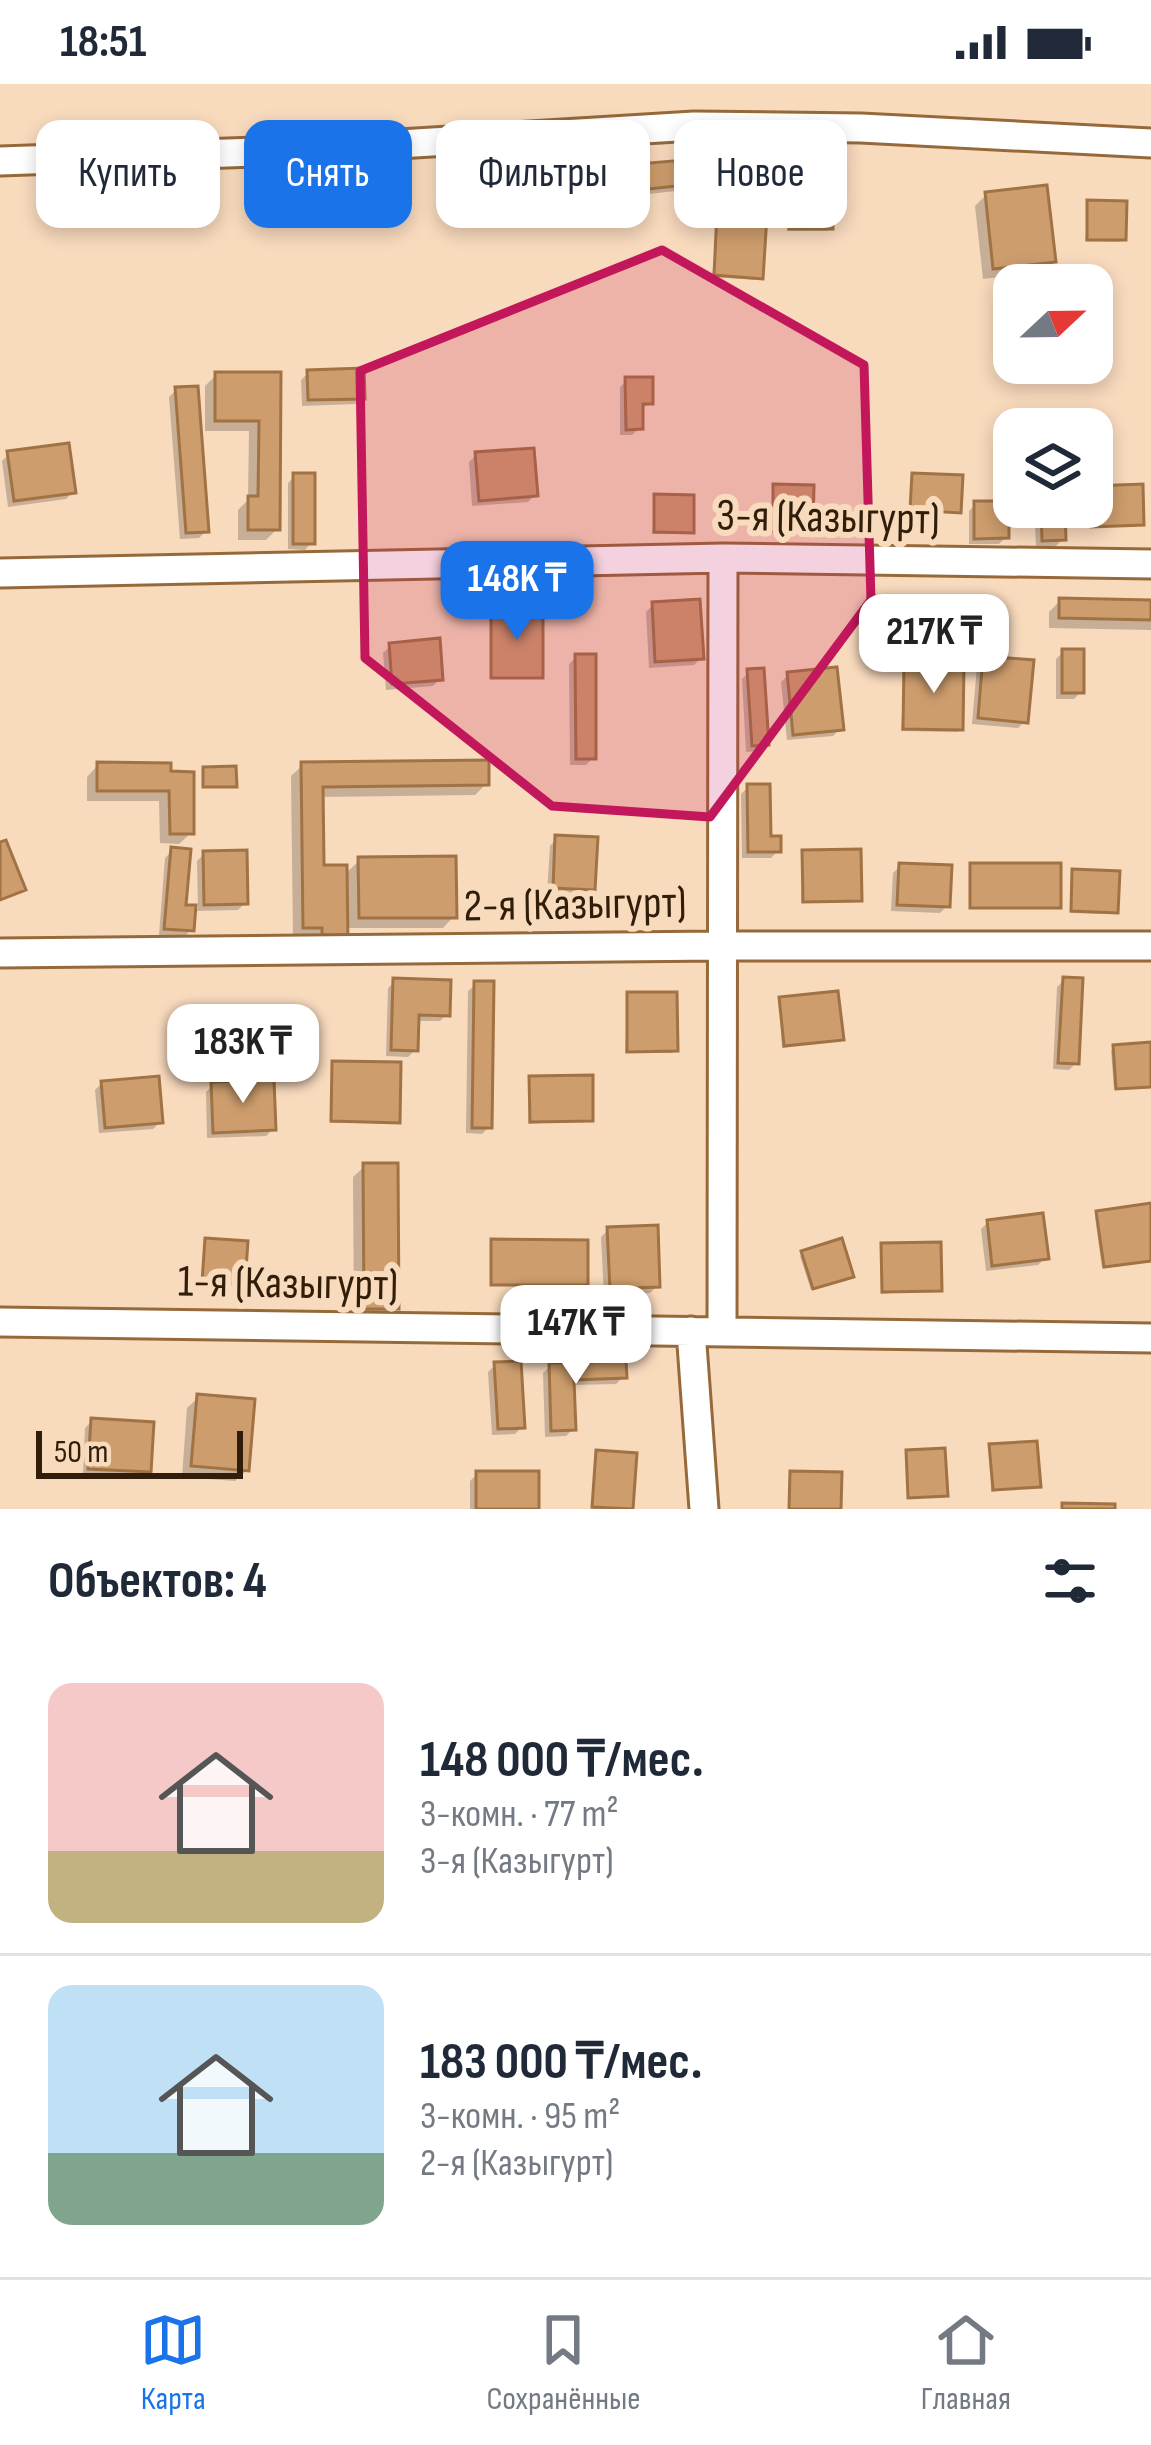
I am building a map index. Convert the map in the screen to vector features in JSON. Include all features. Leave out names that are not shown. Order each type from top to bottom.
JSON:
[{"type":"street","points":[[0,161],[284,152],[694,126],[861,128],[1151,143]]},
{"type":"street","points":[[722,1332],[723,558]]},
{"type":"street","name":"3-я (Казыгурт)","points":[[0,573],[723,558],[1151,564]]},
{"type":"street","name":"2-я (Казыгурт)","points":[[0,953],[1151,946]]},
{"type":"street","name":"1-я (Казыгурт)","points":[[0,1322],[1151,1338]]},
{"type":"street","points":[[691,1331],[704,1509]]},
{"type":"highlighted area","points":[[662,250],[864,365],[871,600],[710,817],[552,806],[365,658],[360,371]]},
{"type":"building","points":[[674,161],[674,186],[650,189],[650,163]]},
{"type":"building","points":[[1047,185],[1056,262],[993,264],[993,269],[985,192]]},
{"type":"building","points":[[1087,200],[1127,201],[1126,240],[1087,240]]},
{"type":"building","points":[[716,228],[766,228],[763,279],[714,275]]},
{"type":"building","points":[[364,368],[365,399],[308,400],[307,370]]},
{"type":"building","points":[[215,372],[281,372],[280,530],[248,530],[248,496],[258,496],[259,421],[215,421]]},
{"type":"building","points":[[625,377],[653,377],[653,404],[643,404],[643,429],[626,430]]},
{"type":"building","points":[[198,386],[209,532],[186,533],[175,387]]},
{"type":"building","points":[[69,443],[76,493],[14,501],[7,451]]},
{"type":"building","points":[[534,448],[538,496],[479,501],[475,452]]},
{"type":"building","points":[[293,473],[315,473],[315,544],[293,544]]},
{"type":"building","points":[[912,473],[963,475],[961,513],[910,510]]},
{"type":"building","points":[[773,484],[814,485],[813,532],[773,531]]},
{"type":"building","points":[[1143,484],[1144,525],[1113,526],[1113,485]]},
{"type":"building","points":[[654,494],[694,495],[694,533],[654,532]]},
{"type":"building","points":[[974,501],[993,501],[993,528],[1009,528],[1009,538],[974,539]]},
{"type":"building","points":[[1042,528],[1066,528],[1066,540],[1042,541]]},
{"type":"building","points":[[1059,598],[1151,600],[1151,620],[1059,618]]},
{"type":"building","points":[[700,599],[704,659],[655,662],[652,602]]},
{"type":"building","points":[[491,608],[543,609],[543,678],[491,678]]},
{"type":"building","points":[[440,638],[443,680],[392,684],[389,643]]},
{"type":"building","points":[[1062,649],[1084,649],[1084,693],[1062,693]]},
{"type":"building","points":[[575,654],[596,654],[596,759],[576,759]]},
{"type":"building","points":[[983,656],[1034,660],[1028,723],[978,718]]},
{"type":"building","points":[[904,661],[964,662],[963,730],[903,729]]},
{"type":"building","points":[[837,667],[844,730],[793,735],[787,672]]},
{"type":"building","points":[[764,668],[769,745],[752,746],[747,669]]},
{"type":"building","points":[[489,760],[489,785],[323,787],[324,865],[347,865],[348,945],[322,945],[322,928],[303,928],[301,762]]},
{"type":"building","points":[[97,762],[171,763],[171,771],[194,772],[194,834],[170,834],[169,791],[97,791]]},
{"type":"building","points":[[236,766],[237,787],[203,787],[203,767]]},
{"type":"building","points":[[747,784],[770,784],[771,836],[781,836],[781,852],[748,852]]},
{"type":"building","points":[[555,835],[598,837],[595,890],[553,888]]},
{"type":"building","points":[[6,840],[26,890],[0,900],[0,842]]},
{"type":"building","points":[[171,847],[191,849],[186,905],[196,905],[194,931],[164,929]]},
{"type":"building","points":[[861,849],[862,901],[803,902],[802,850]]},
{"type":"building","points":[[247,850],[248,904],[204,905],[203,851]]},
{"type":"building","points":[[456,856],[457,918],[359,918],[358,857]]},
{"type":"building","points":[[899,863],[952,865],[950,907],[897,905]]},
{"type":"building","points":[[970,863],[1061,863],[1061,908],[970,908]]},
{"type":"building","points":[[1072,869],[1120,871],[1118,913],[1071,911]]},
{"type":"building","points":[[1063,977],[1083,978],[1079,1064],[1058,1063]]},
{"type":"building","points":[[393,978],[451,980],[450,1016],[419,1015],[418,1051],[391,1050]]},
{"type":"building","points":[[474,981],[494,981],[492,1128],[472,1128]]},
{"type":"building","points":[[838,991],[844,1040],[784,1046],[779,997]]},
{"type":"building","points":[[627,992],[677,992],[678,1051],[627,1052]]},
{"type":"building","points":[[1151,1042],[1151,1087],[1116,1089],[1113,1045]]},
{"type":"building","points":[[332,1061],[401,1062],[400,1123],[331,1121]]},
{"type":"building","points":[[593,1075],[593,1121],[530,1122],[529,1076]]},
{"type":"building","points":[[159,1076],[163,1123],[105,1128],[101,1081]]},
{"type":"building","points":[[274,1080],[276,1130],[213,1133],[211,1082]]},
{"type":"building","points":[[363,1163],[398,1163],[399,1309],[364,1309]]},
{"type":"building","points":[[1151,1203],[1151,1261],[1104,1267],[1096,1211]]},
{"type":"building","points":[[1043,1213],[1049,1259],[992,1266],[987,1220]]},
{"type":"building","points":[[658,1225],[660,1287],[610,1289],[607,1227]]},
{"type":"building","points":[[205,1238],[248,1241],[245,1284],[202,1282]]},
{"type":"building","points":[[842,1238],[854,1277],[813,1289],[801,1251]]},
{"type":"building","points":[[491,1239],[588,1240],[588,1285],[491,1285]]},
{"type":"building","points":[[941,1242],[942,1291],[882,1292],[881,1243]]},
{"type":"building","points":[[521,1361],[525,1428],[498,1429],[494,1362]]},
{"type":"building","points":[[626,1361],[627,1378],[574,1380],[576,1430],[551,1431],[549,1363]]},
{"type":"building","points":[[197,1394],[255,1399],[249,1471],[191,1466]]},
{"type":"building","points":[[91,1418],[154,1422],[151,1472],[88,1469]]},
{"type":"building","points":[[1037,1441],[1041,1487],[993,1490],[989,1444]]},
{"type":"building","points":[[945,1448],[948,1496],[908,1498],[906,1450]]},
{"type":"building","points":[[596,1450],[637,1453],[633,1509],[592,1507]]},
{"type":"building","points":[[476,1471],[539,1471],[539,1509],[476,1509]]},
{"type":"building","points":[[790,1471],[842,1472],[841,1509],[789,1509]]},
{"type":"building","points":[[1062,1503],[1115,1504],[1115,1509],[1062,1509]]}]
